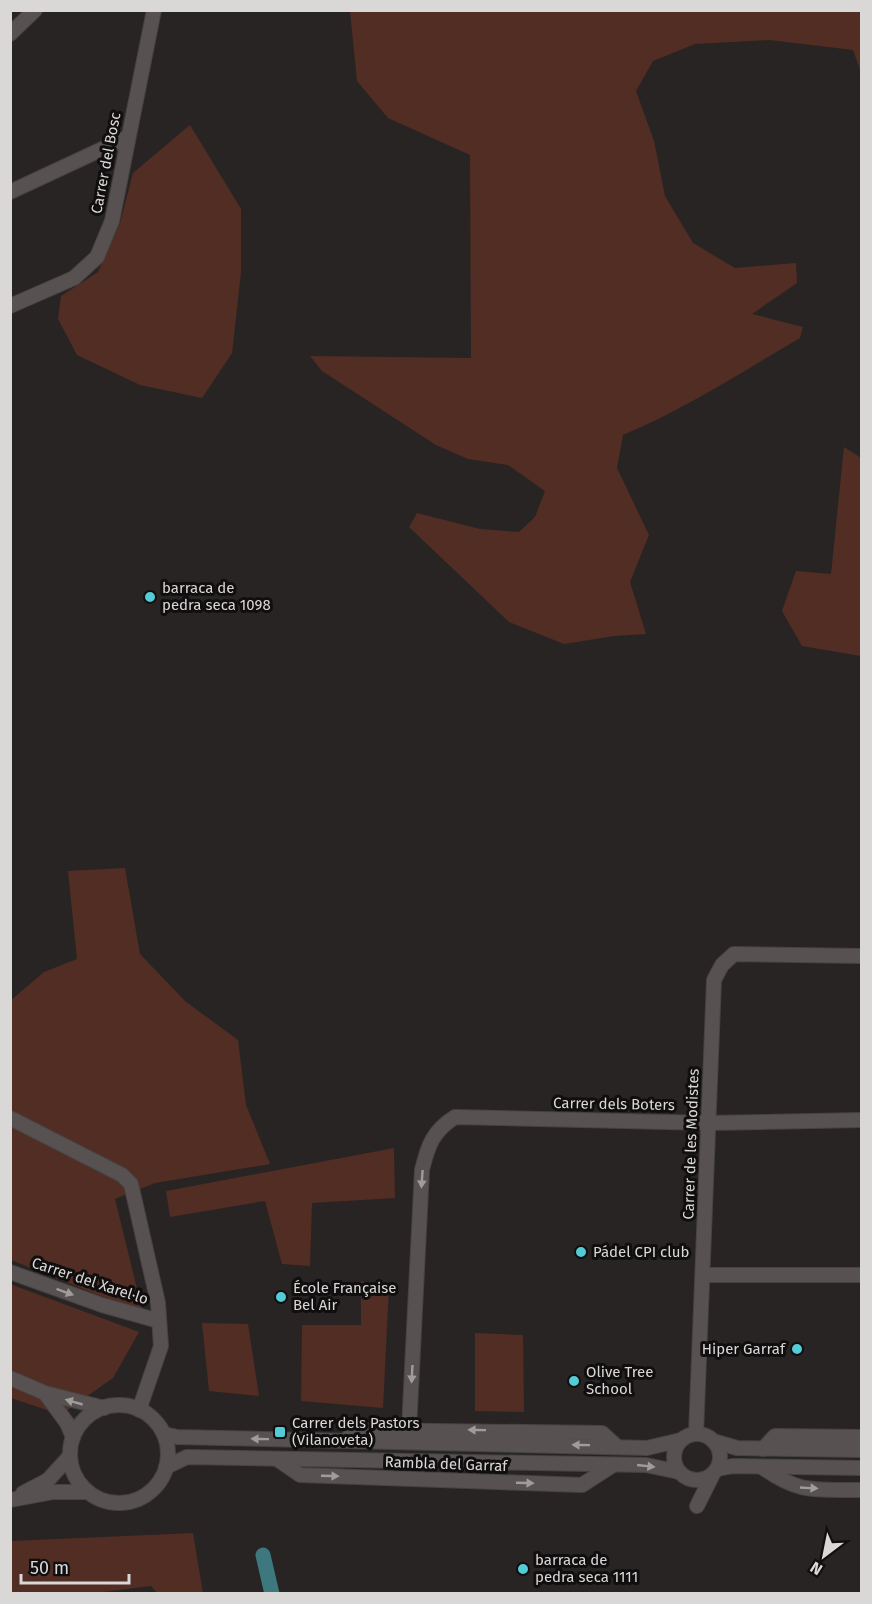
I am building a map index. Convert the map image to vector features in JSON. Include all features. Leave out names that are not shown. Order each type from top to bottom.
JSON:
[{"type":"street","points":[[10,34],[35,10]]},
{"type":"street","name":"Carrer del Bosc","points":[[10,306],[74,278],[97,257],[112,221],[154,10]]},
{"type":"street","points":[[10,192],[128,137]]},
{"type":"street","name":"Carrer de les Modistes","points":[[696,1434],[714,980],[722,965],[734,954],[861,956]]},
{"type":"street","name":"Carrer dels Boters","points":[[409,1429],[422,1170],[428,1143],[441,1126],[455,1117],[708,1123],[861,1120]]},
{"type":"street","points":[[10,1118],[122,1175],[131,1184],[153,1279],[161,1346],[139,1410]]},
{"type":"street","name":"Carrer del Xarel·lo","points":[[10,1272],[102,1305],[159,1321]]},
{"type":"street","points":[[703,1275],[861,1275]]},
{"type":"street","points":[[10,1378],[45,1394],[104,1408]]},
{"type":"street","points":[[45,1394],[67,1423],[73,1437]]},
{"type":"street","points":[[10,1500],[53,1492],[88,1492],[111,1502],[137,1500],[153,1490],[166,1467],[170,1435],[154,1419],[139,1410],[122,1405],[104,1408],[85,1419],[73,1437],[70,1456],[74,1473],[88,1492]]},
{"type":"street","name":"Rambla del Garraf","points":[[346,1440],[356,1430],[409,1429],[602,1433],[615,1445]]},
{"type":"street","points":[[713,1441],[720,1451],[715,1472],[697,1506],[691,1486],[675,1465],[674,1452],[681,1440],[696,1434],[726,1446],[763,1449],[861,1450]]},
{"type":"street","name":"Rambla del Garraf","points":[[170,1435],[615,1445],[647,1448],[681,1440]]},
{"type":"street","points":[[763,1449],[775,1436],[861,1437]]},
{"type":"street","points":[[10,1500],[48,1480],[70,1456]]},
{"type":"street","name":"Rambla del Garraf","points":[[166,1467],[187,1457],[646,1465],[682,1475]]},
{"type":"street","name":"Rambla del Garraf","points":[[277,1459],[300,1475],[582,1485],[613,1465]]},
{"type":"street","points":[[682,1475],[702,1480],[715,1472],[762,1467],[861,1468]]},
{"type":"street","points":[[762,1467],[781,1481],[800,1488],[861,1490]]},
{"type":"shaded area","points":[[350,11],[861,11],[861,72],[853,50],[769,40],[695,44],[653,61],[636,91],[654,141],[665,196],[693,243],[735,268],[796,263],[797,283],[752,314],[803,327],[800,338],[735,377],[691,402],[623,435],[617,468],[649,535],[630,582],[646,634],[614,636],[564,644],[509,622],[409,527],[417,513],[480,529],[519,532],[535,517],[545,491],[508,465],[468,459],[436,445],[322,371],[310,356],[471,358],[470,155],[388,118],[357,81]]},
{"type":"shaded area","points":[[190,125],[241,209],[241,272],[232,353],[202,398],[140,385],[77,355],[58,319],[61,296],[98,272],[120,223],[133,173]]},
{"type":"shaded area","points":[[844,447],[861,458],[861,656],[802,646],[782,611],[796,571],[831,574]]},
{"type":"shaded area","points":[[125,868],[140,954],[185,1001],[238,1040],[246,1105],[270,1164],[155,1183],[115,1199],[143,1313],[11,1260],[10,1001],[44,972],[77,959],[68,871]]},
{"type":"shaded area","points":[[394,1148],[395,1198],[312,1203],[310,1266],[282,1264],[265,1201],[170,1217],[166,1191]]},
{"type":"shaded area","points":[[361,1281],[389,1287],[383,1408],[301,1401],[302,1325],[361,1325]]},
{"type":"shaded area","points":[[10,1284],[139,1332],[113,1378],[66,1411],[50,1411],[11,1398]]},
{"type":"shaded area","points":[[202,1323],[248,1324],[259,1396],[209,1391]]},
{"type":"shaded area","points":[[475,1333],[523,1335],[524,1412],[475,1411]]},
{"type":"shaded area","points":[[193,1533],[203,1593],[157,1593],[151,1586],[87,1594],[11,1593],[11,1541]]},
{"type":"waterway","points":[[263,1555],[272,1594]]},
{"type":"place","name":"barraca de pedra seca 1098","points":[[150,597]]},
{"type":"place","name":"Pádel CPI club","points":[[581,1252]]},
{"type":"place","name":"École Française Bel Air","points":[[281,1297]]},
{"type":"place","name":"Hiper Garraf","points":[[797,1349]]},
{"type":"place","name":"Olive Tree School","points":[[574,1381]]},
{"type":"place","name":"Carrer dels Pastors (Vilanoveta)","points":[[280,1432]]},
{"type":"place","name":"barraca de pedra seca 1111","points":[[523,1569]]}]
